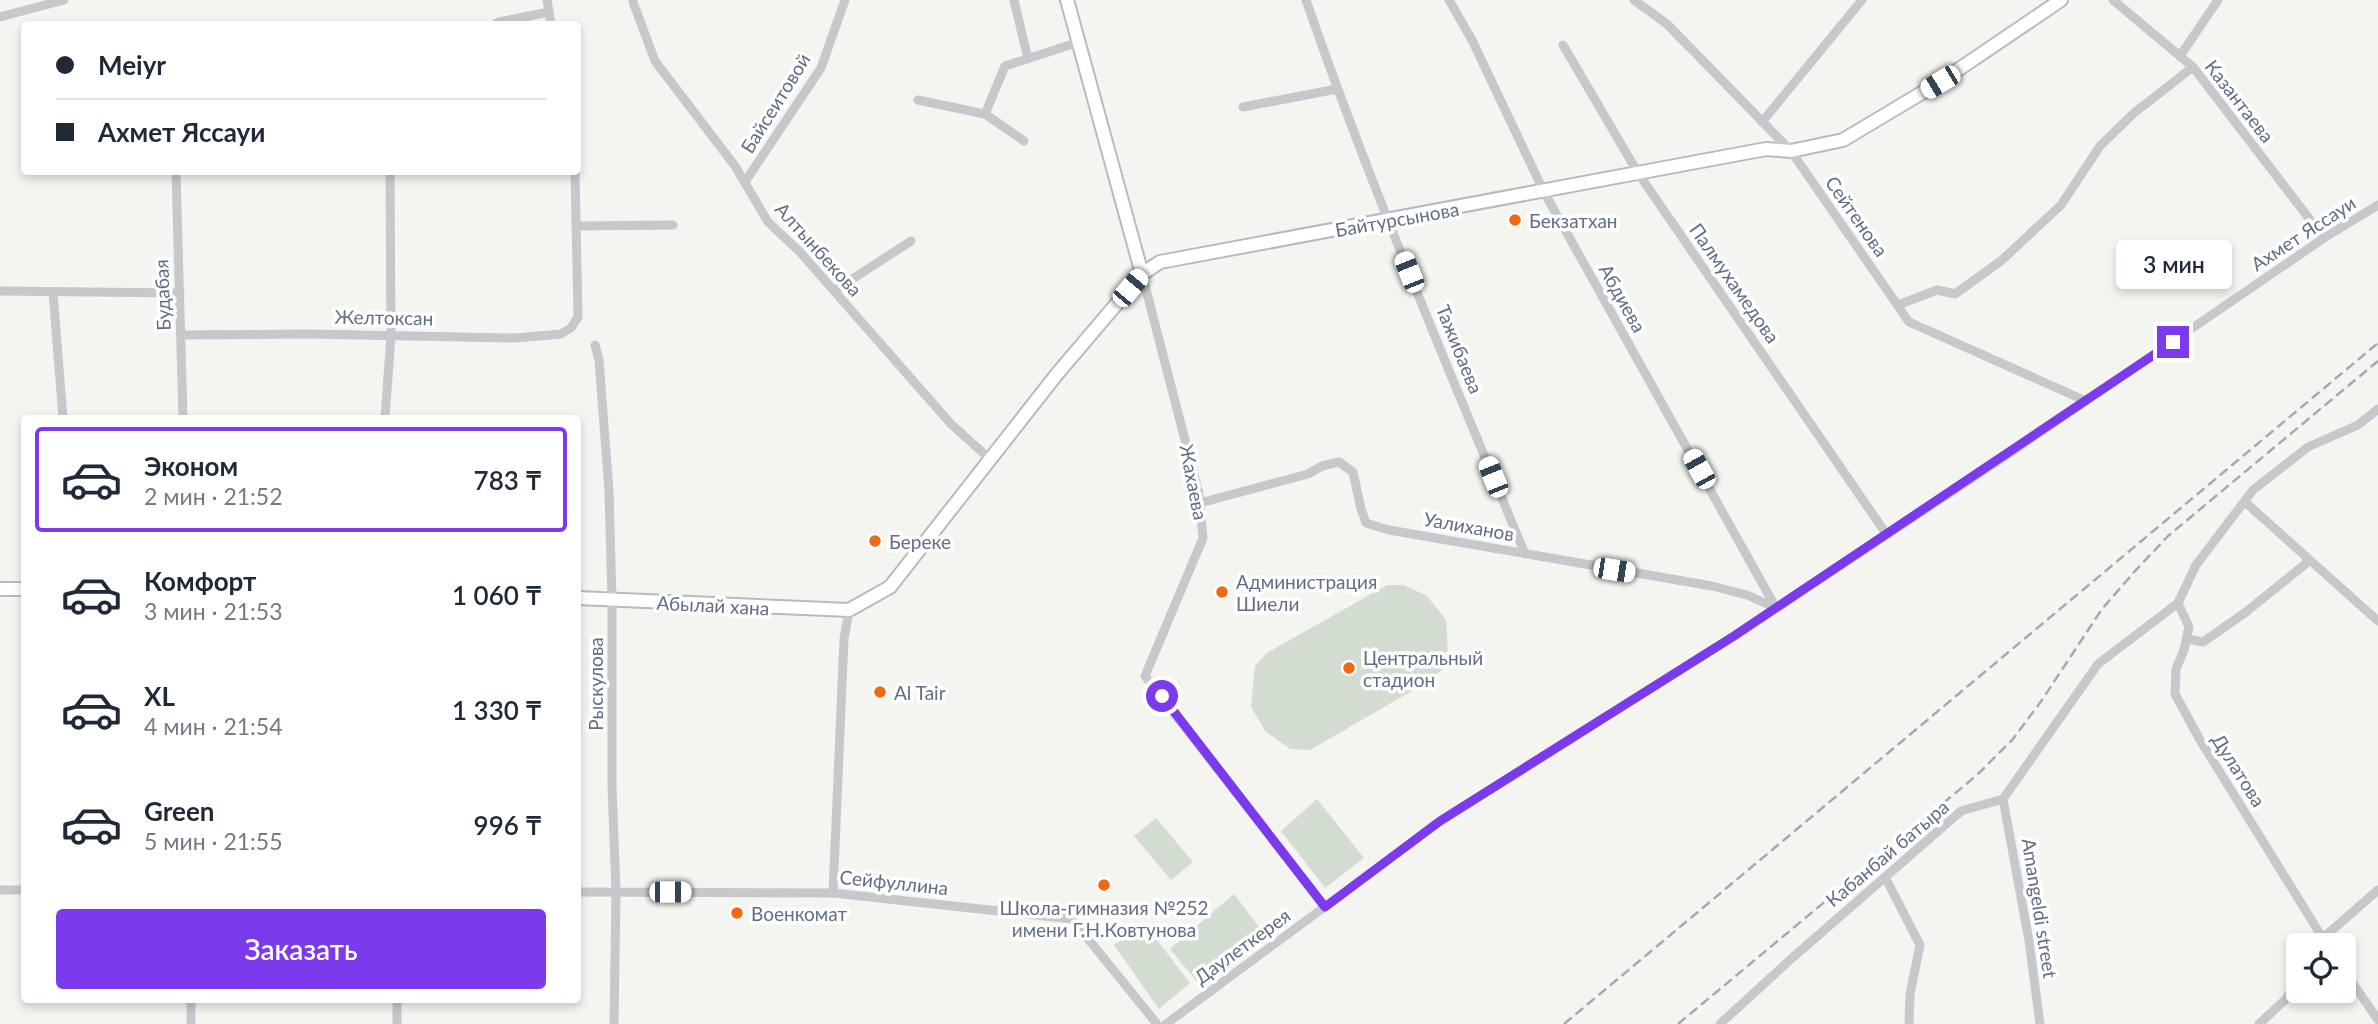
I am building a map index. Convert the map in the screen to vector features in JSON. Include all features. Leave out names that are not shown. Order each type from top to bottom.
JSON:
[{"type":"main road","name":"Жахаева","points":[[1067,0],[1142,274]]},
{"type":"main road","name":"Байтурсынова","points":[[849,611],[890,587],[1057,374],[1142,274],[1160,262],[1766,149],[1791,151],[1843,140],[1940,82],[2061,0]]},
{"type":"main road","points":[[0,589],[21,589]]},
{"type":"main road","name":"Абылай хана","points":[[581,598],[849,611]]},
{"type":"street","points":[[0,17],[64,0]]},
{"type":"street","points":[[547,0],[550,21]]},
{"type":"street","name":"Байсеитовой","points":[[745,182],[821,68],[845,0]]},
{"type":"street","points":[[1014,0],[1028,59]]},
{"type":"street","name":"Тажибаева","points":[[1307,0],[1337,89],[1388,220],[1525,554]]},
{"type":"street","name":"Абдиева","points":[[1449,0],[1472,40],[1544,192],[1776,608]]},
{"type":"street","name":"Сейтенова","points":[[1634,0],[1667,24],[1791,151],[1909,322],[2086,401]]},
{"type":"street","points":[[1762,121],[1862,0]]},
{"type":"street","name":"Казантаева","points":[[2113,0],[2193,67],[2324,238]]},
{"type":"street","points":[[2180,57],[2218,0]]},
{"type":"street","name":"Алтынбекова","points":[[632,2],[655,61],[735,166],[768,222],[800,252],[951,424],[990,460]]},
{"type":"street","points":[[504,21],[549,12]]},
{"type":"street","points":[[985,114],[1006,66],[1079,42]]},
{"type":"street","name":"Палмухамедова","points":[[1563,45],[1638,173],[1887,534]]},
{"type":"street","points":[[1898,305],[1937,290],[1955,294],[2002,261],[2061,205],[2100,146],[2134,113],[2193,67]]},
{"type":"street","points":[[1243,107],[1337,89]]},
{"type":"street","points":[[918,100],[985,114],[1024,141]]},
{"type":"street","name":"Будабая","points":[[176,175],[183,415]]},
{"type":"street","points":[[386,415],[391,335],[390,175]]},
{"type":"street","points":[[575,175],[578,226],[673,225]]},
{"type":"street","name":"Ахмет Яссауи","points":[[1970,479],[2324,238],[2378,205]]},
{"type":"street","name":"Желтоксан","points":[[181,335],[515,338],[561,334],[571,328],[578,317],[578,226]]},
{"type":"street","points":[[834,291],[911,241]]},
{"type":"street","name":"Жахаева","points":[[1142,274],[1200,503],[1203,538],[1145,676],[1325,907]]},
{"type":"street","points":[[0,291],[180,293]]},
{"type":"street","points":[[52,292],[63,415]]},
{"type":"street","name":"Рыскулова","points":[[595,345],[599,360],[609,491],[612,786],[616,892],[614,1024]]},
{"type":"street","points":[[2003,799],[2098,664],[2178,603],[2196,565],[2253,490],[2308,447],[2358,425],[2378,409]]},
{"type":"street","name":"Уалиханов","points":[[1200,503],[1308,474],[1322,466],[1339,462],[1353,472],[1366,523],[1389,530],[1712,586],[1747,595],[1776,608]]},
{"type":"street","name":"Даулеткерея","points":[[1166,1024],[1440,821],[1776,608],[1970,479]]},
{"type":"street","points":[[2245,502],[2378,621]]},
{"type":"street","points":[[2178,603],[2189,627],[2187,639],[2203,642],[2246,612],[2309,561]]},
{"type":"street","points":[[833,893],[844,639],[849,611]]},
{"type":"street","name":"Дулатова","points":[[2187,639],[2176,669],[2175,694],[2317,933]]},
{"type":"street","name":"Кабанбай батыра","points":[[1720,1024],[1961,811],[2003,799]]},
{"type":"street","name":"Amangeldi street","points":[[2003,799],[2029,942],[2040,1024]]},
{"type":"street","points":[[1885,877],[1920,945],[1910,994],[1909,1024]]},
{"type":"street","points":[[0,890],[21,890]]},
{"type":"street","points":[[2333,933],[2378,890]]},
{"type":"street","name":"Сейфуллина","points":[[581,892],[833,893],[1072,919],[1157,1024]]},
{"type":"street","points":[[2356,988],[2378,1020]]},
{"type":"street","points":[[2259,1024],[2286,999]]},
{"type":"street","points":[[191,1003],[191,1024]]},
{"type":"street","points":[[397,1003],[397,1024]]},
{"type":"shaded area","name":"Центральный стадион","points":[[1387,585],[1404,585],[1427,596],[1446,620],[1448,654],[1443,669],[1424,684],[1310,750],[1290,749],[1266,732],[1251,707],[1255,666],[1267,653]]},
{"type":"shaded area","points":[[1317,799],[1364,858],[1325,888],[1281,831]]},
{"type":"shaded area","points":[[1156,818],[1193,862],[1171,880],[1134,836]]},
{"type":"shaded area","points":[[1234,894],[1263,932],[1199,984],[1170,949]]},
{"type":"shaded area","points":[[1144,923],[1190,983],[1159,1009],[1114,945]]},
{"type":"railway","points":[[1564,1024],[2378,343]]},
{"type":"railway","points":[[1678,1024],[1977,775],[2013,739],[2102,609],[2168,536],[2378,361]]},
{"type":"place","name":"Бекзатхан","points":[[1515,220]]},
{"type":"place","name":"Береке","points":[[875,541]]},
{"type":"place","name":"Администрация Шиели","points":[[1222,592]]},
{"type":"place","name":"Центральный стадион","points":[[1349,668]]},
{"type":"place","name":"Al Tair","points":[[880,692]]},
{"type":"place","name":"Школа-гимназия №252 имени Г.Н.Ковтунова","points":[[1104,885]]},
{"type":"place","name":"Военкомат","points":[[737,913]]},
{"type":"route","points":[[1162,696],[1325,907],[1440,821],[1734,636],[2173,342]]}]
